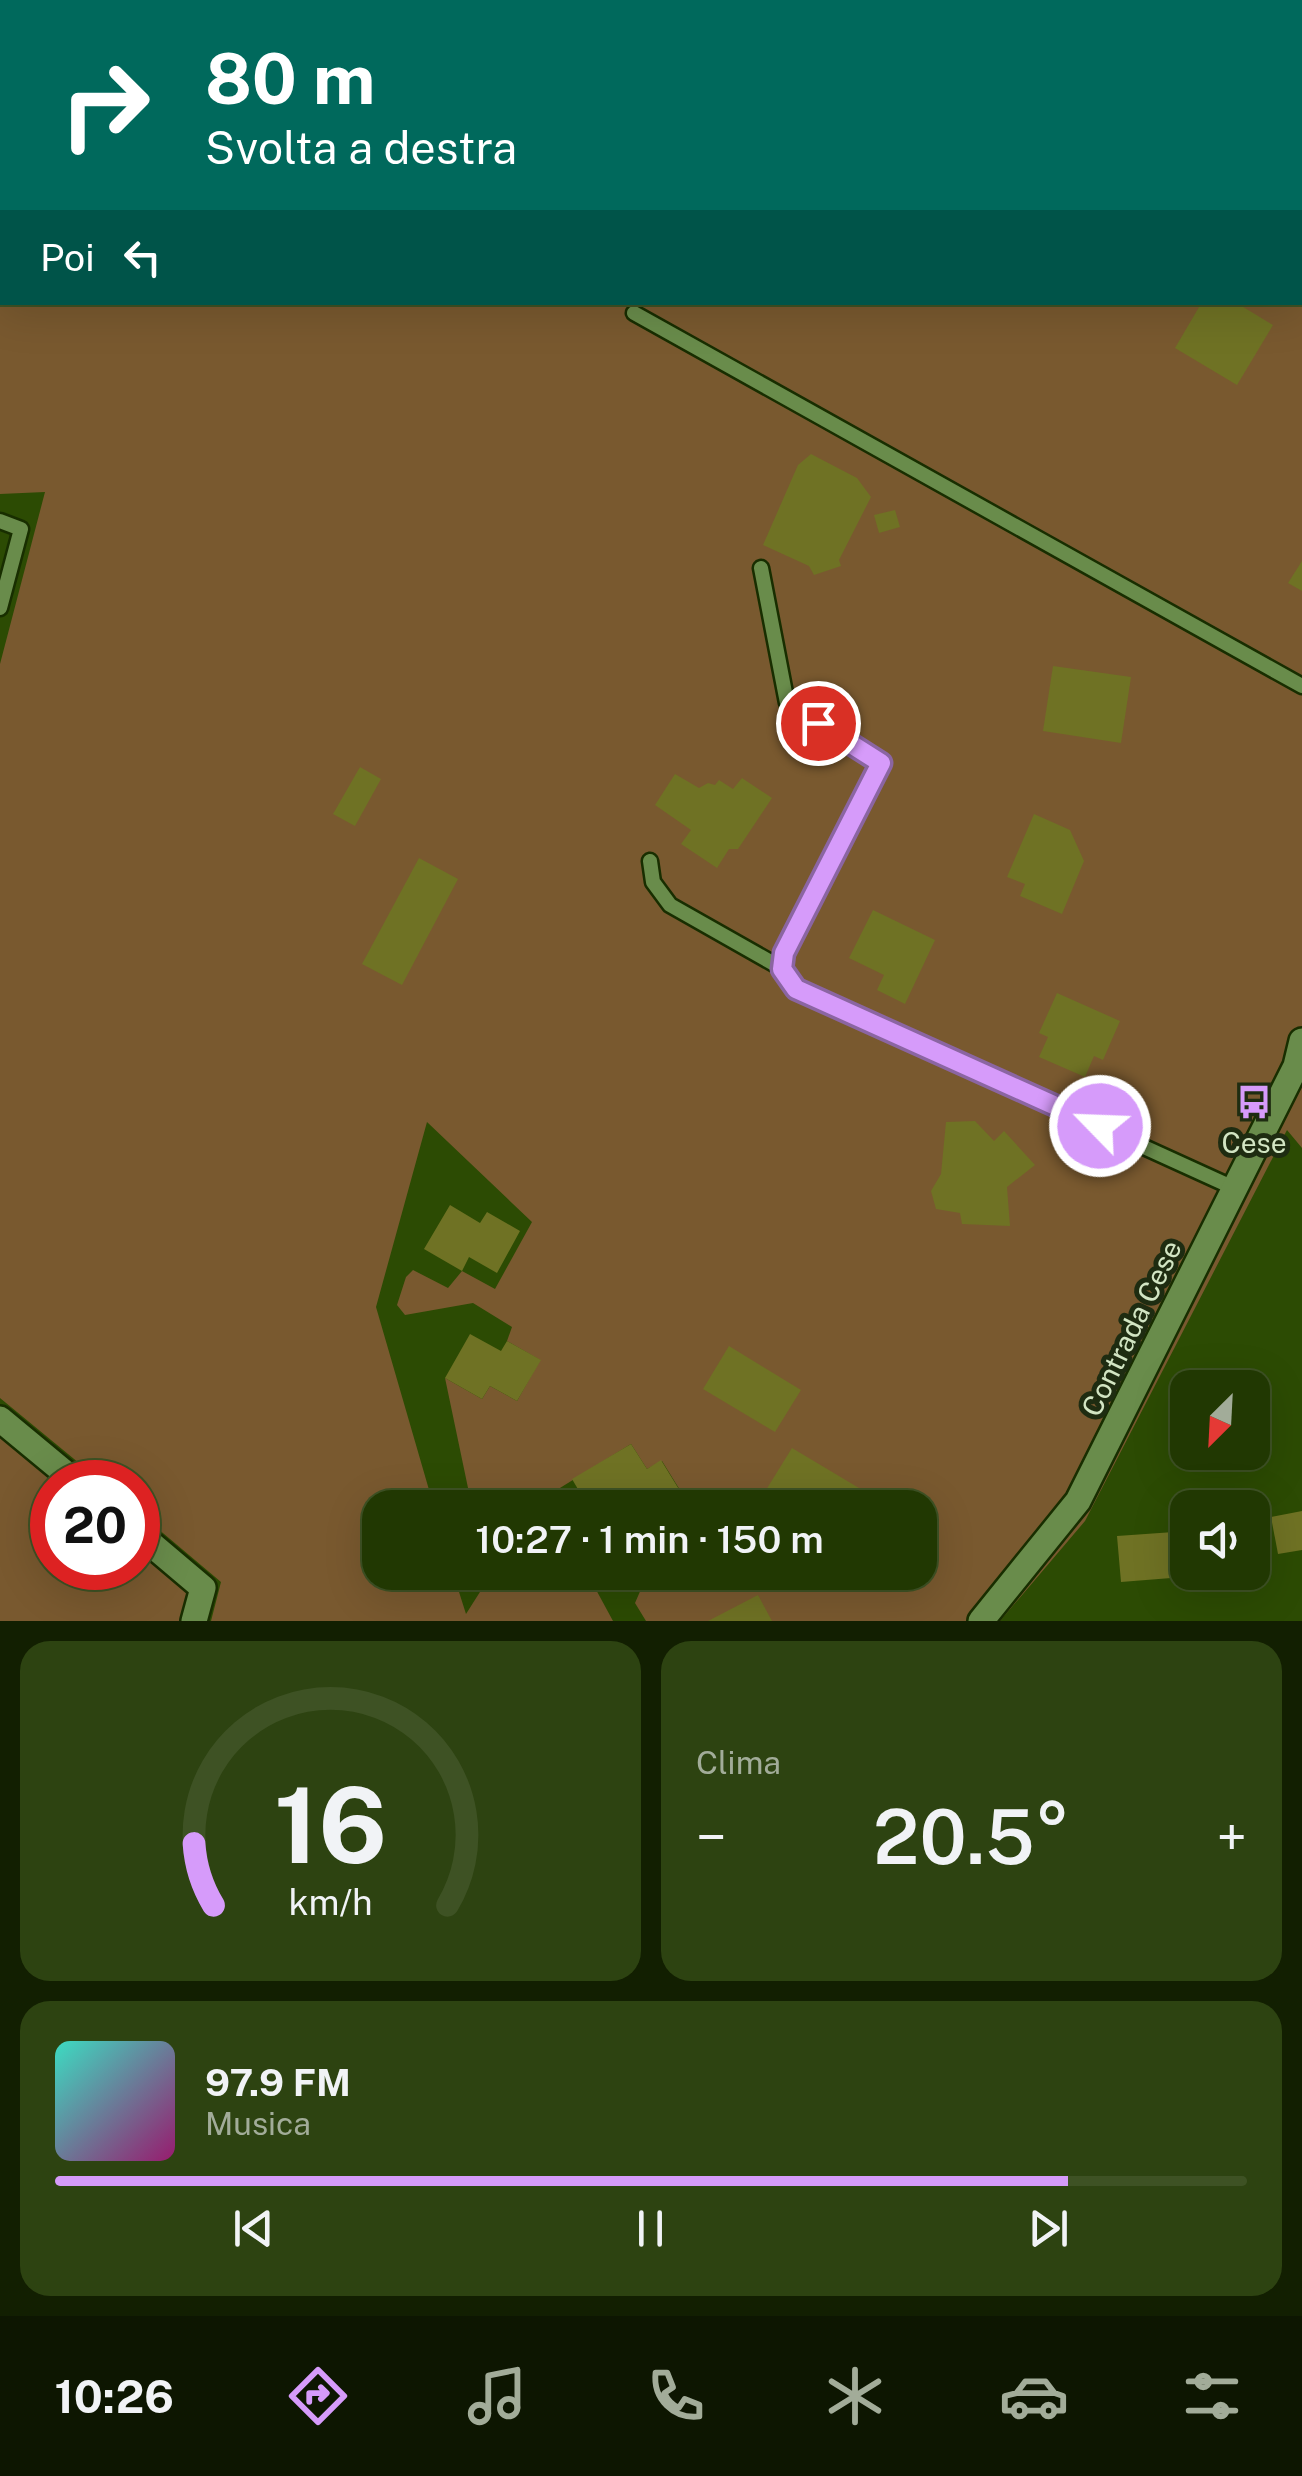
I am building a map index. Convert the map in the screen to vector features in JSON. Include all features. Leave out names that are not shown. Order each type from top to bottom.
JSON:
[{"type":"street","name":"Contrada Cese","points":[[981,1621],[1078,1501],[1296,1066],[1302,1042]]},
{"type":"street","points":[[0,1419],[49,1460]]},
{"type":"street","points":[[160,1551],[204,1588],[194,1621]]},
{"type":"lane","points":[[634,314],[1302,686]]},
{"type":"lane","points":[[0,521],[21,530],[0,608]]},
{"type":"lane","points":[[760,568],[787,703],[881,763],[784,953],[782,969]]},
{"type":"lane","points":[[650,861],[653,882],[670,906],[782,969],[796,989],[1234,1188]]},
{"type":"shaded area","points":[[0,305],[1302,305],[1302,1148],[1287,1130],[1085,1521],[1000,1621],[646,1621],[635,1603],[641,1590],[937,1590],[937,1490],[680,1490],[662,1461],[647,1469],[631,1444],[557,1490],[468,1490],[445,1378],[482,1399],[490,1386],[517,1401],[540,1360],[507,1341],[512,1327],[473,1303],[405,1315],[397,1305],[406,1277],[413,1270],[448,1288],[462,1271],[495,1289],[532,1222],[427,1122],[376,1307],[429,1490],[362,1490],[362,1590],[458,1590],[466,1614],[481,1590],[596,1590],[613,1621],[211,1621],[221,1582],[160,1531],[160,1460],[75,1460],[0,1398],[0,664],[45,492],[0,494]]},
{"type":"shaded area","points":[[0,1436],[31,1460],[30,1590],[160,1590],[160,1562],[182,1579],[188,1597],[181,1621],[0,1621]]},
{"type":"building","points":[[1200,305],[1240,305],[1273,325],[1237,385],[1175,348]]},
{"type":"building","points":[[811,454],[857,478],[871,497],[839,560],[841,566],[814,575],[809,566],[763,545],[798,465]]},
{"type":"building","points":[[895,510],[900,527],[879,533],[874,515]]},
{"type":"building","points":[[1302,561],[1302,591],[1288,583]]},
{"type":"building","points":[[1053,666],[1131,677],[1121,743],[1043,731]]},
{"type":"building","points":[[360,767],[381,779],[355,826],[333,814]]},
{"type":"building","points":[[675,774],[699,788],[708,783],[715,785],[719,780],[733,789],[742,778],[772,798],[738,849],[729,849],[717,868],[681,844],[691,830],[655,805]]},
{"type":"building","points":[[1034,814],[1070,830],[1084,861],[1062,914],[1020,896],[1025,884],[1007,877]]},
{"type":"building","points":[[419,858],[458,879],[402,985],[362,964]]},
{"type":"building","points":[[873,910],[935,940],[905,1004],[877,990],[884,975],[849,958]]},
{"type":"building","points":[[1057,993],[1120,1021],[1103,1060],[1094,1056],[1085,1077],[1039,1057],[1048,1037],[1039,1033]]},
{"type":"building","points":[[975,1121],[994,1141],[1004,1131],[1035,1165],[1007,1187],[1010,1226],[962,1224],[960,1213],[936,1209],[931,1191],[941,1174],[946,1122]]},
{"type":"building","points":[[450,1205],[480,1223],[487,1212],[520,1231],[497,1273],[469,1257],[462,1271],[424,1249]]},
{"type":"building","points":[[470,1334],[501,1351],[507,1341],[541,1360],[517,1401],[490,1386],[482,1399],[445,1378]]},
{"type":"building","points":[[729,1346],[801,1390],[775,1432],[703,1389]]},
{"type":"building","points":[[631,1444],[647,1469],[661,1460],[679,1490],[578,1490],[572,1479]]},
{"type":"building","points":[[792,1448],[862,1490],[766,1490]]},
{"type":"building","points":[[1302,1511],[1302,1550],[1278,1554],[1271,1517]]},
{"type":"building","points":[[1170,1532],[1170,1578],[1121,1582],[1117,1536]]},
{"type":"building","points":[[758,1595],[772,1621],[708,1621]]},
{"type":"place","name":"Cese","points":[[1254,1102]]},
{"type":"route","points":[[818,723],[881,763],[784,953],[782,969],[796,989],[1100,1126]]}]
